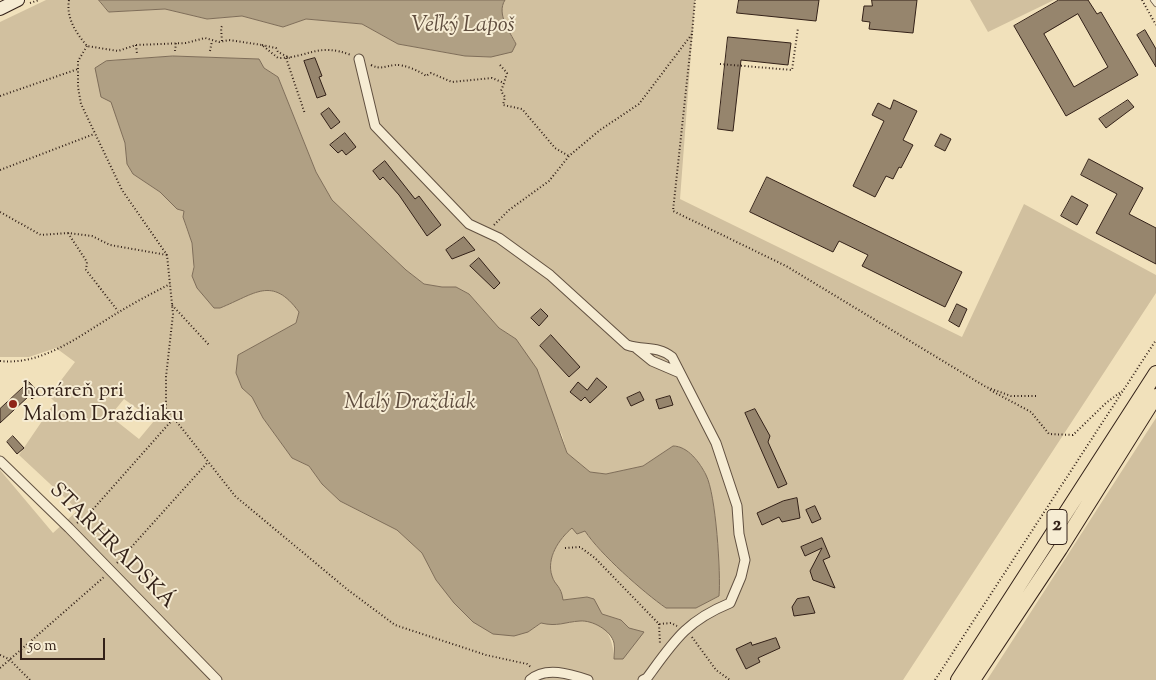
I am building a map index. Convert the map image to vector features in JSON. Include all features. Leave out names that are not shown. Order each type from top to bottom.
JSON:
[{"type":"main road","points":[[0,9],[18,0]]},
{"type":"main road","name":"2","points":[[958,680],[1156,373]]},
{"type":"main road","name":"2","points":[[973,680],[1060,549],[1156,396]]},
{"type":"street","points":[[359,59],[375,126],[469,224],[500,238],[550,274],[617,337],[636,348],[652,361],[680,374]]},
{"type":"street","points":[[636,348],[663,349],[672,356],[716,443],[737,506],[739,534],[745,560],[741,578],[730,603],[710,611],[684,629],[647,678],[643,680]]},
{"type":"street","name":"STARHRADSKÁ","points":[[0,461],[69,528],[217,680]]},
{"type":"street","points":[[530,680],[556,672],[588,680]]},
{"type":"lane","points":[[1154,0],[1156,4]]},
{"type":"path","points":[[69,0],[68,8],[76,33],[87,46],[118,50],[204,38],[276,48],[278,52],[290,58]]},
{"type":"path","points":[[695,0],[673,211],[786,266],[986,387],[1031,412],[1049,434],[1073,435],[1106,403],[1124,389]]},
{"type":"path","points":[[1142,0],[1156,25]]},
{"type":"path","points":[[222,41],[221,28],[223,24]]},
{"type":"path","points":[[720,64],[792,70],[798,28]]},
{"type":"path","points":[[487,232],[509,210],[549,181],[568,156],[600,130],[639,104],[692,34]]},
{"type":"path","points":[[210,51],[212,40]]},
{"type":"path","points":[[175,51],[176,43]]},
{"type":"path","points":[[87,46],[78,61],[78,87],[81,104],[122,190],[167,255],[172,305],[166,377],[166,408],[235,496],[348,590],[395,625],[486,655],[527,664],[542,675]]},
{"type":"path","points":[[136,46],[137,54]]},
{"type":"path","points":[[262,46],[278,58],[290,58],[322,48],[339,50],[379,68],[396,65],[426,76],[431,73],[452,82],[492,78],[504,83]]},
{"type":"path","points":[[286,58],[305,114]]},
{"type":"path","points":[[500,65],[507,73],[502,91],[505,98],[503,105],[522,109],[555,148],[568,156]]},
{"type":"path","points":[[0,96],[78,69]]},
{"type":"path","points":[[0,170],[94,134]]},
{"type":"path","points":[[0,212],[41,235],[68,233],[92,236],[110,245],[167,255]]},
{"type":"path","points":[[68,233],[87,262],[86,270],[119,312]]},
{"type":"path","points":[[0,361],[14,362],[62,348],[119,312],[170,284]]},
{"type":"path","points":[[172,305],[209,345]]},
{"type":"path","points":[[935,680],[1156,340]]},
{"type":"path","points":[[986,387],[1011,396],[1038,396]]},
{"type":"path","points":[[69,528],[87,516],[174,418]]},
{"type":"path","points":[[0,668],[110,571],[208,462]]},
{"type":"path","points":[[565,548],[580,547],[595,558],[659,624],[670,623],[684,629],[697,643],[716,670],[730,680]]},
{"type":"path","points":[[0,654],[10,659],[30,680]]},
{"type":"shaded area","points":[[46,0],[99,0],[109,12],[165,9],[207,19],[242,16],[283,27],[306,19],[362,24],[398,44],[464,56],[491,57],[516,44],[503,17],[502,11],[505,0],[695,0],[680,199],[962,337],[1024,204],[1156,275],[1156,293],[903,680],[0,680],[0,470],[53,533],[78,510],[19,455],[55,402],[49,396],[75,362],[56,348],[29,357],[0,357],[0,22]],"holes":[[[173,56],[259,59],[264,68],[278,77],[316,172],[332,200],[406,270],[424,284],[456,287],[469,294],[499,328],[516,339],[562,435],[567,453],[590,472],[606,474],[643,466],[673,446],[684,449],[693,456],[706,475],[713,499],[719,553],[718,596],[696,608],[666,608],[622,572],[600,550],[585,531],[572,528],[558,543],[551,562],[552,576],[561,591],[563,600],[587,597],[602,614],[621,620],[629,628],[614,658],[612,643],[606,631],[596,623],[589,621],[557,624],[542,623],[528,632],[436,580],[422,553],[397,530],[340,501],[322,484],[309,466],[292,458],[263,418],[252,397],[242,388],[236,373],[238,355],[296,323],[299,312],[280,294],[271,291],[253,293],[220,308],[192,276],[193,247],[185,223],[184,211],[177,209],[160,192],[133,174],[127,164],[125,143],[111,101],[106,61]],[[124,399],[154,421],[139,439],[110,416]]]},
{"type":"shaded area","points":[[970,0],[1054,0],[988,32]]},
{"type":"shaded area","points":[[1156,418],[1156,680],[987,680]]},
{"type":"water","name":"Veľký Lapoš","points":[[99,0],[505,0],[502,11],[503,17],[516,44],[512,52],[491,57],[465,56],[398,44],[362,24],[306,19],[283,27],[242,16],[207,19],[165,9],[109,12]]},
{"type":"water","name":"Malý Draždiak","points":[[173,56],[259,59],[264,68],[278,77],[316,172],[332,200],[406,270],[424,284],[456,287],[469,294],[499,328],[516,339],[537,369],[567,453],[590,472],[606,474],[643,466],[673,446],[684,449],[693,456],[706,475],[713,499],[718,553],[719,596],[696,608],[666,608],[622,572],[585,531],[577,534],[572,528],[558,543],[551,562],[552,576],[561,591],[563,600],[587,597],[594,599],[602,614],[621,620],[629,628],[644,632],[623,659],[614,659],[614,643],[605,630],[585,621],[557,624],[541,623],[528,632],[514,636],[493,634],[473,622],[454,603],[436,580],[422,553],[397,530],[340,501],[322,484],[309,466],[292,458],[263,418],[252,397],[242,388],[236,373],[238,355],[296,323],[299,312],[280,294],[271,291],[253,293],[220,308],[214,308],[197,288],[192,276],[194,267],[192,243],[183,217],[184,211],[177,209],[160,192],[133,174],[127,164],[125,143],[111,102],[101,97],[95,68],[106,61]]},
{"type":"building","points":[[739,0],[819,0],[816,21],[737,13]]},
{"type":"building","points":[[872,0],[917,0],[913,33],[869,29],[870,22],[862,21],[864,6],[872,6]]},
{"type":"building","points":[[1059,0],[1088,0],[1097,14],[1101,12],[1138,75],[1066,116],[1014,26]],"holes":[[[1078,14],[1108,67],[1074,87],[1044,34]]]},
{"type":"building","points":[[1145,30],[1156,49],[1156,67],[1137,35]]},
{"type":"building","points":[[728,37],[791,43],[788,65],[741,60],[733,131],[718,129]]},
{"type":"building","points":[[315,58],[322,76],[319,77],[326,95],[317,98],[304,61]]},
{"type":"building","points":[[894,100],[917,111],[903,140],[913,145],[893,179],[886,176],[875,197],[853,186],[884,121],[872,115],[878,103],[890,109]]},
{"type":"building","points":[[1128,100],[1134,107],[1106,128],[1099,119]]},
{"type":"building","points":[[329,108],[340,122],[331,129],[321,114]]},
{"type":"building","points":[[345,133],[356,147],[346,155],[342,150],[338,153],[330,145]]},
{"type":"building","points":[[941,134],[951,139],[945,151],[935,146]]},
{"type":"building","points":[[1089,159],[1143,188],[1129,214],[1156,228],[1156,264],[1096,233],[1117,194],[1081,175]]},
{"type":"building","points":[[385,161],[415,199],[419,196],[441,225],[427,236],[399,195],[383,177],[380,180],[373,171]]},
{"type":"building","points":[[767,177],[962,272],[945,307],[862,266],[868,255],[839,241],[833,252],[750,212]]},
{"type":"building","points":[[1072,196],[1088,205],[1077,225],[1061,216]]},
{"type":"building","points":[[464,237],[475,250],[452,259],[446,250]]},
{"type":"building","points":[[479,258],[500,283],[494,289],[470,266]]},
{"type":"building","points":[[957,304],[967,309],[959,327],[949,321]]},
{"type":"building","points":[[541,309],[548,316],[539,326],[531,318]]},
{"type":"building","points":[[551,335],[580,367],[569,377],[540,346]]},
{"type":"building","points":[[597,378],[607,387],[590,403],[585,397],[581,401],[570,392],[578,382],[587,390]]},
{"type":"building","name":"horáreň pri Malom Draždiaku","points":[[29,382],[39,393],[32,399],[29,396],[0,423],[0,409]]},
{"type":"building","points":[[640,392],[644,400],[631,406],[627,398]]},
{"type":"building","points":[[670,396],[673,405],[659,409],[656,400]]},
{"type":"building","points":[[755,409],[770,436],[768,442],[787,484],[778,488],[745,413]]},
{"type":"building","points":[[13,436],[24,448],[17,454],[7,442]]},
{"type":"building","points":[[797,498],[800,518],[782,522],[779,517],[762,525],[757,513],[783,501]]},
{"type":"building","points":[[815,506],[821,519],[812,523],[806,510]]},
{"type":"building","points":[[822,538],[830,557],[823,560],[835,588],[813,580],[810,571],[822,548],[805,556],[801,547]]},
{"type":"building","points":[[809,597],[815,613],[794,616],[792,607],[797,599]]},
{"type":"building","points":[[776,638],[780,648],[758,658],[760,662],[746,669],[736,649],[751,642],[752,645]]},
{"type":"place","name":"horáreň pri Malom Draždiaku","points":[[13,404]]}]
